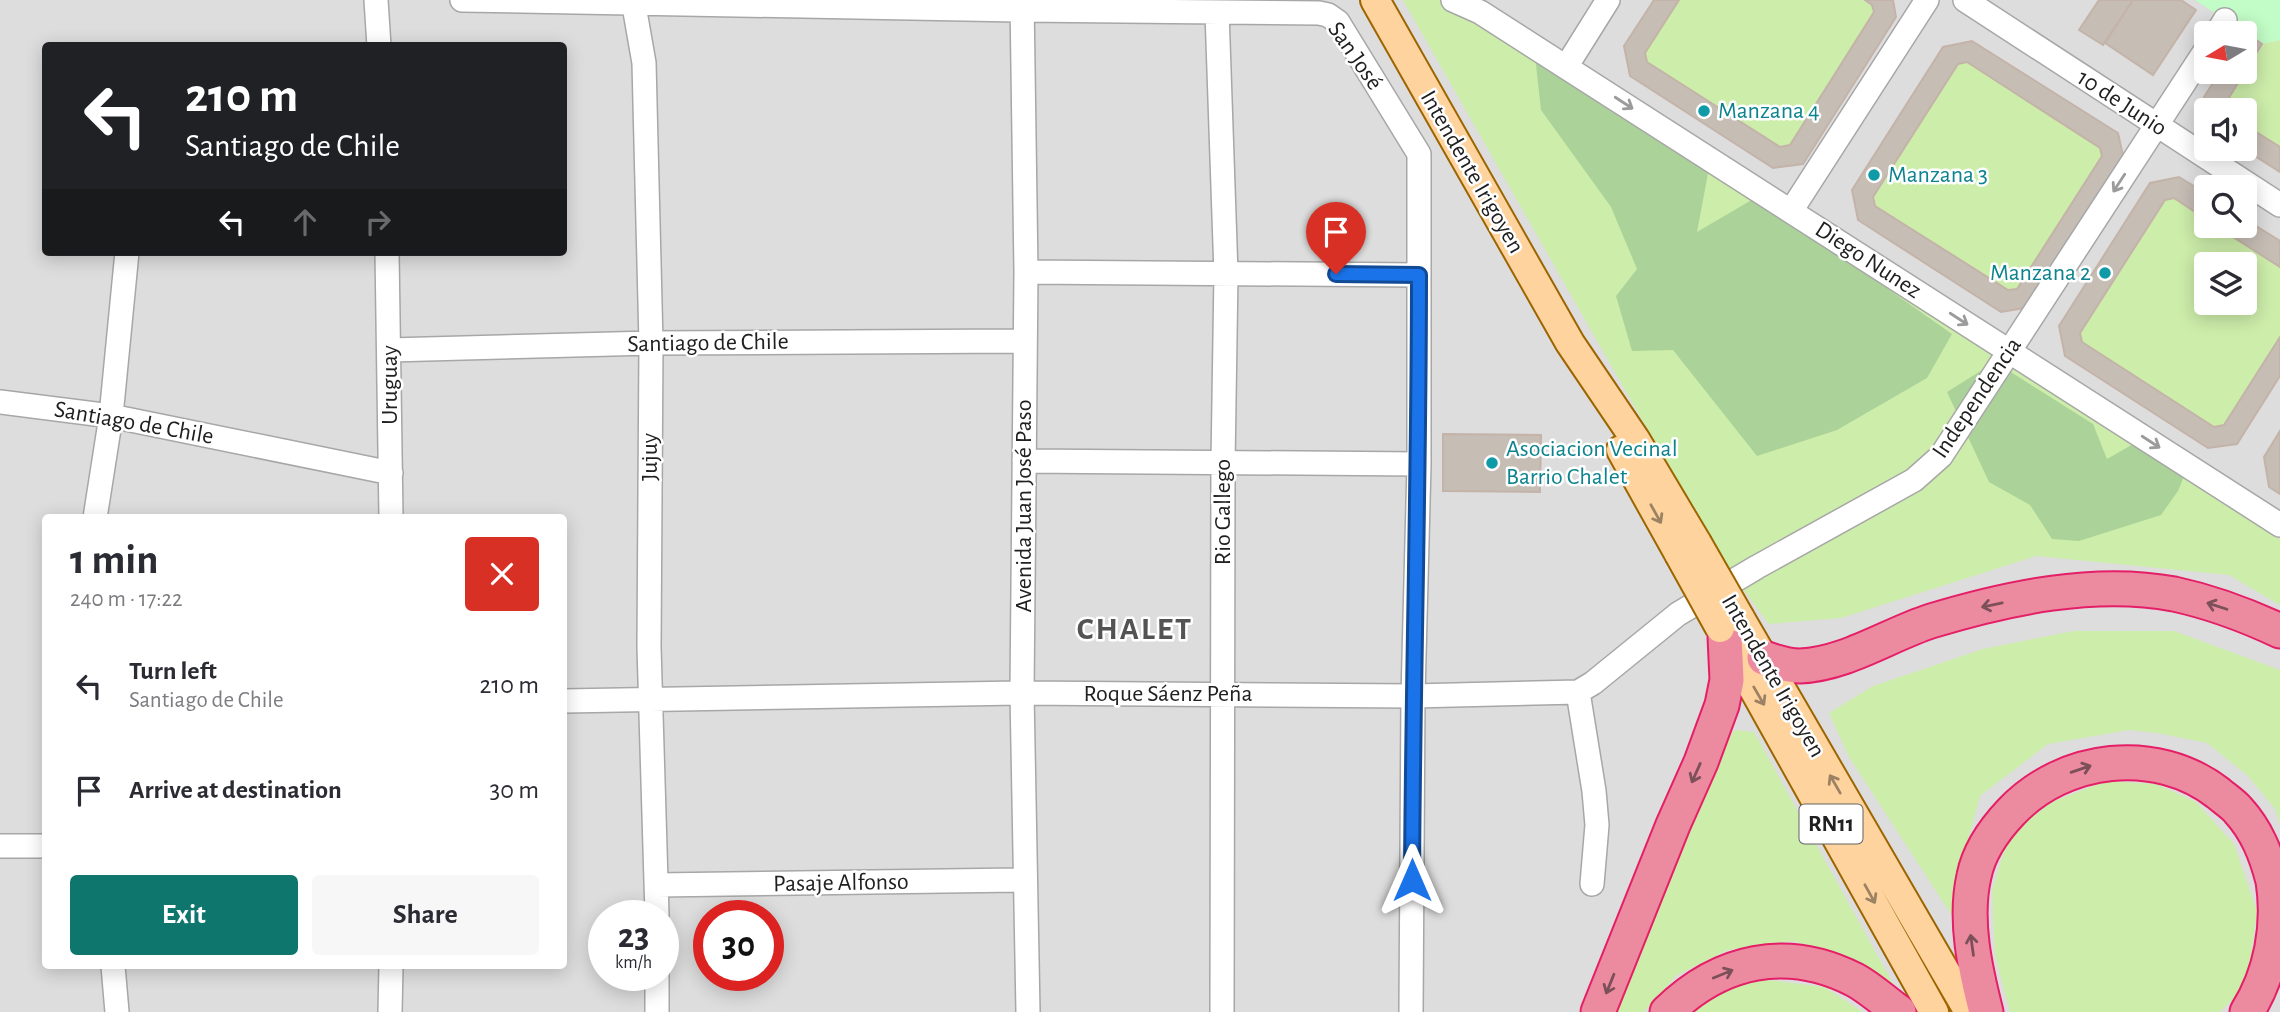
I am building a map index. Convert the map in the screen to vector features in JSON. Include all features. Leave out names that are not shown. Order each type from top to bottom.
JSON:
[{"type":"highway","points":[[1763,658],[1799,666],[1822,663],[1929,622],[1988,605],[2093,591],[2136,590],[2173,594],[2244,615],[2280,631]]},
{"type":"highway","points":[[1598,1012],[1722,705],[1727,680],[1728,628]]},
{"type":"highway","points":[[1986,1012],[1971,941],[1971,907],[1974,875],[1993,832],[2024,799],[2050,781],[2088,766],[2122,762],[2154,765],[2182,772],[2208,786],[2237,808],[2254,830],[2267,857],[2277,898],[2275,946],[2258,994],[2247,1012]]},
{"type":"highway","points":[[1667,1012],[1686,993],[1720,973],[1760,962],[1801,962],[1828,969],[1857,981],[1899,1012]]},
{"type":"main road","name":"Intendente Irigoyen","points":[[1375,0],[1570,343],[1635,439],[1728,628],[1934,1012]]},
{"type":"main road","name":"Intendente Irigoyen","points":[[1728,628],[1763,658],[1969,1012]]},
{"type":"street","points":[[376,0],[379,42]]},
{"type":"street","name":"San José","points":[[462,0],[1022,5],[1328,15],[1338,22],[1419,154],[1419,275]]},
{"type":"street","name":"Diego Nunez","points":[[1454,0],[1480,12],[1566,66],[2280,525]]},
{"type":"street","points":[[1566,66],[1608,0]]},
{"type":"street","points":[[1791,211],[1927,0]]},
{"type":"street","name":"10 de Junio","points":[[1965,0],[2280,205]]},
{"type":"street","name":"Jujuy","points":[[633,1],[644,63],[651,343],[649,647],[657,900]]},
{"type":"street","name":"Avenida Juan José Paso","points":[[1022,5],[1026,272],[1022,693],[1028,1012]]},
{"type":"street","name":"Rio Gallego","points":[[1217,12],[1226,274],[1222,694],[1223,1012]]},
{"type":"street","name":"Independencia","points":[[1578,692],[1593,683],[1678,614],[1914,480],[1941,456],[2194,68]]},
{"type":"street","points":[[97,514],[111,416],[127,256]]},
{"type":"street","name":"Uruguay","points":[[387,256],[391,514]]},
{"type":"street","points":[[1026,272],[1419,275],[1411,1012]]},
{"type":"street","name":"Santiago de Chile","points":[[390,350],[651,343],[1025,341]]},
{"type":"street","name":"Santiago de Chile","points":[[0,402],[111,416],[391,473]]},
{"type":"street","points":[[1024,461],[1419,464]]},
{"type":"street","points":[[1578,692],[1597,825],[1592,884]]},
{"type":"street","name":"Roque Sáenz Peña","points":[[567,701],[1022,693],[1413,696],[1578,692]]},
{"type":"street","points":[[0,846],[42,846]]},
{"type":"street","name":"Pasaje Alfonso","points":[[657,885],[1024,880]]},
{"type":"street","points":[[114,969],[117,1012]]},
{"type":"street","points":[[390,1012],[391,969]]},
{"type":"street","points":[[657,991],[657,1012]]},
{"type":"shaded area","points":[[0,0],[2280,0],[2280,1012],[0,1012]]},
{"type":"green space","points":[[1403,0],[1440,0],[2280,539],[2280,605],[2229,575],[2036,556],[1841,618],[1769,624],[1723,562]]},
{"type":"green space","points":[[1679,0],[1865,0],[1872,5],[1874,12],[1790,145],[1780,147],[1647,62],[1645,53]]},
{"type":"green space","points":[[2195,0],[2280,0],[2280,40],[2262,44],[2258,41],[2258,21],[2227,21]]},
{"type":"green space","points":[[2280,40],[2280,147],[2257,133],[2257,98],[2229,98],[2237,84],[2258,84],[2258,50],[2262,44]]},
{"type":"green space","points":[[1534,47],[1709,168],[1697,232],[1755,198],[1754,195],[1952,334],[1927,378],[1837,430],[1757,456],[1673,350],[1632,351],[1616,296],[1637,269],[1611,207],[1541,110]]},
{"type":"green space","points":[[1967,62],[2100,148],[2102,156],[2017,289],[2008,290],[1875,206],[1873,197],[1958,64]]},
{"type":"green space","points":[[2174,198],[2194,211],[2194,238],[2235,238],[2257,252],[2194,252],[2194,315],[2257,315],[2257,252],[2280,267],[2280,337],[2224,425],[2214,427],[2082,342],[2080,333],[2165,200]]},
{"type":"green space","points":[[1995,362],[2093,424],[2107,459],[2135,443],[2184,476],[2178,491],[2161,515],[2079,541],[2052,539],[2030,505],[1989,482],[1947,392]]},
{"type":"green space","points":[[2073,631],[2174,631],[2280,670],[2280,824],[2275,809],[2248,776],[2207,743],[2129,730],[2048,744],[1980,796],[1961,866],[1958,925],[1849,757],[1829,713],[1873,686],[1983,649]]},
{"type":"green space","points":[[1735,730],[1754,732],[1901,998],[1840,955],[1793,941],[1728,950],[1677,975],[1644,1012],[1615,1012],[1717,748]]},
{"type":"green space","points":[[2106,781],[2156,784],[2196,802],[2234,844],[2257,911],[2247,985],[2220,1012],[2010,1012],[1995,956],[1992,891],[2009,834],[2052,802]]},
{"type":"green space","points":[[1753,978],[1824,987],[1863,1012],[1685,1012],[1719,990]]},
{"type":"building","name":"Manzana 4","points":[[1654,0],[1679,0],[1645,53],[1647,62],[1780,147],[1790,145],[1874,12],[1872,5],[1865,0],[1893,0],[1896,17],[1803,164],[1773,168],[1630,76],[1624,46]]},
{"type":"building","points":[[2099,0],[2133,0],[2103,45],[2079,30]]},
{"type":"building","points":[[2133,0],[2181,0],[2196,10],[2153,75],[2105,43]]},
{"type":"building","name":"Manzana 3","points":[[1972,41],[2118,133],[2124,160],[2030,307],[2001,312],[1858,220],[1852,190],[1943,47]],"holes":[[[1967,62],[2100,148],[2102,156],[2017,289],[2008,290],[1875,206],[1873,197],[1958,64]]]},
{"type":"building","points":[[2212,84],[2238,84],[2229,98],[2204,97]]},
{"type":"building","points":[[2257,133],[2280,147],[2280,172],[2257,157]]},
{"type":"building","name":"Manzana 2","points":[[2179,177],[2194,186],[2194,211],[2174,198],[2165,200],[2080,333],[2082,342],[2214,427],[2224,425],[2280,337],[2280,376],[2237,444],[2208,448],[2065,356],[2059,326],[2150,183]]},
{"type":"building","points":[[2257,227],[2280,241],[2280,267],[2257,252],[2235,238],[2257,238]]},
{"type":"building","points":[[2280,431],[2280,494],[2269,487],[2264,457]]},
{"type":"building","name":"Asociacion Vecinal Barrio Chalet","points":[[1443,434],[1541,435],[1540,492],[1443,491]]},
{"type":"place","name":"Manzana 4","points":[[1704,111]]},
{"type":"place","name":"Manzana 3","points":[[1874,175]]},
{"type":"place","name":"Manzana 2","points":[[2105,273]]},
{"type":"place","name":"Asociacion Vecinal Barrio Chalet","points":[[1492,463]]},
{"type":"district","name":"CHALET","points":[[1135,629]]},
{"type":"route","points":[[1336,274],[1419,275],[1419,464],[1412,880]]}]
